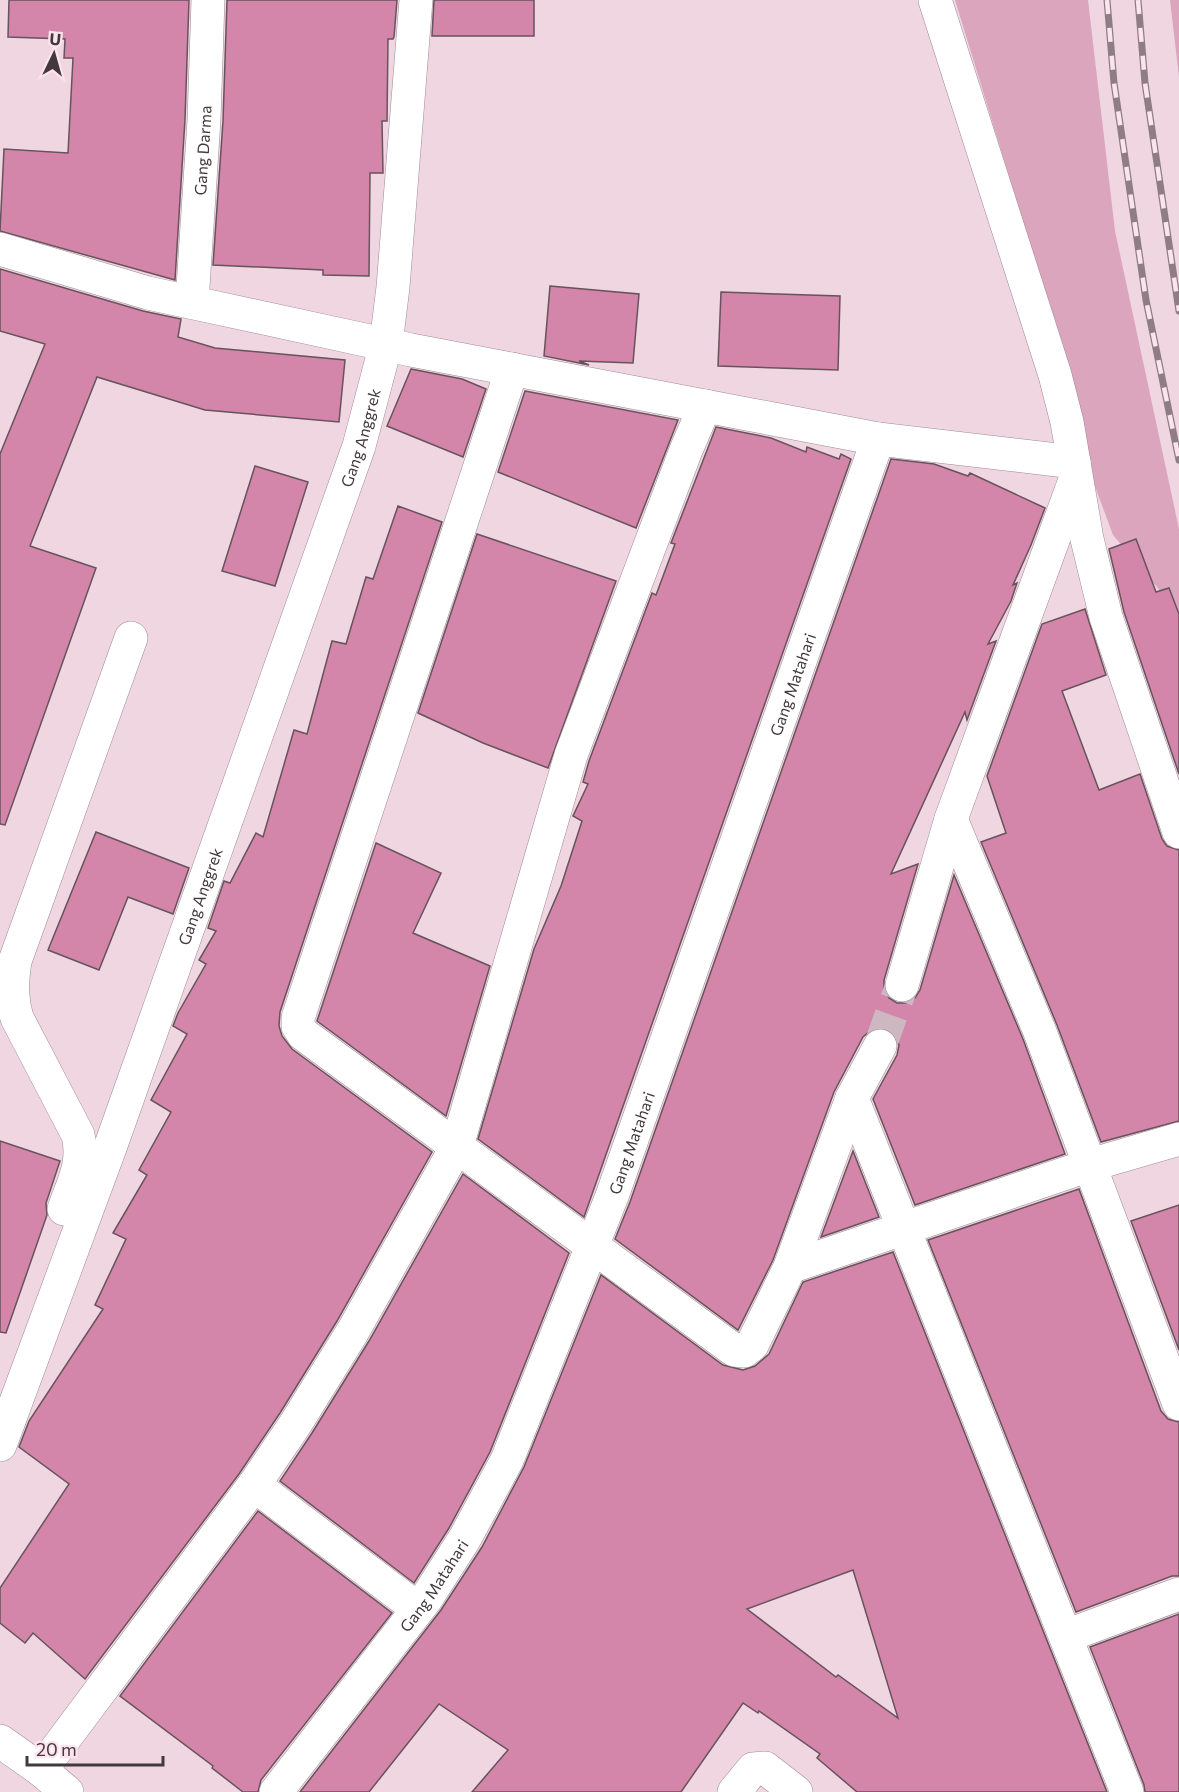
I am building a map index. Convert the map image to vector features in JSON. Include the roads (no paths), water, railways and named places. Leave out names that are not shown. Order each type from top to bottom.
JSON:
[{"type":"street","name":"Gang Darma","points":[[192,303],[204,120],[208,0]]},
{"type":"street","name":"Gang Anggrek","points":[[0,1445],[111,1145],[359,446],[386,344],[393,287],[416,0]]},
{"type":"street","points":[[935,0],[1055,375],[1067,422],[1087,539],[1106,617],[1179,832]]},
{"type":"street","points":[[0,249],[192,303],[386,344],[878,439],[1075,470]]},
{"type":"street","points":[[512,369],[298,1018],[298,1026],[303,1034],[592,1248],[734,1350],[744,1351],[752,1345],[790,1267],[852,1098],[880,1046]]},
{"type":"street","points":[[41,1770],[254,1485],[296,1423],[353,1331],[457,1146],[571,755],[686,450],[705,406]]},
{"type":"street","name":"Gang Matahari","points":[[276,1792],[418,1609],[465,1538],[507,1460],[592,1248],[878,439]]},
{"type":"street","points":[[902,985],[951,819],[1075,470]]},
{"type":"street","points":[[0,1380],[47,1260],[81,1158],[78,1135],[17,1018],[12,1003],[15,961],[131,638]]},
{"type":"street","points":[[951,819],[1041,1032],[1179,1404]]},
{"type":"street","points":[[852,1098],[1127,1792]]},
{"type":"street","points":[[790,1267],[1090,1165],[1179,1139]]},
{"type":"street","points":[[254,1485],[418,1609]]},
{"type":"street","points":[[1065,1636],[1179,1594]]},
{"type":"street","points":[[0,1741],[67,1792]]},
{"type":"street","points":[[734,1792],[753,1769],[765,1768],[796,1792]]},
{"type":"tunnel","points":[[880,1046],[902,985]]},
{"type":"railway","points":[[1107,0],[1114,83],[1146,300],[1179,460]]},
{"type":"railway","points":[[1138,0],[1145,83],[1179,311]]}]
